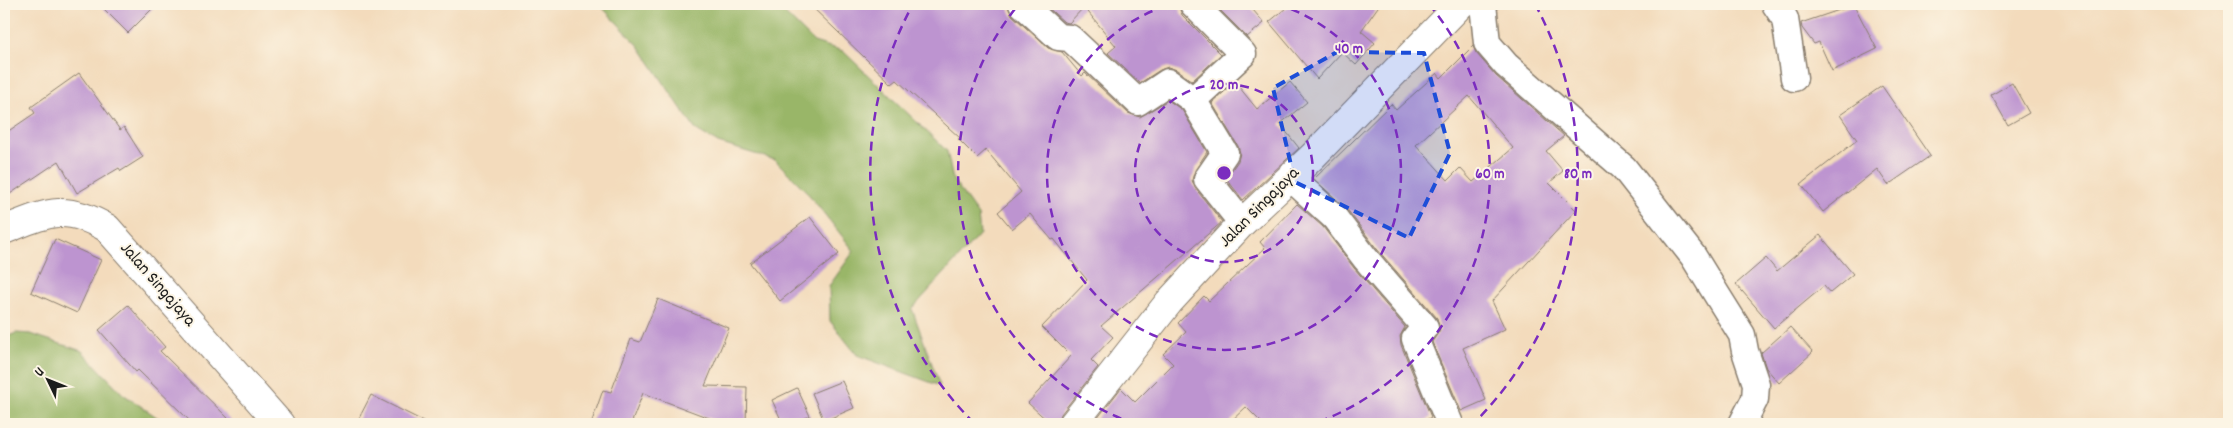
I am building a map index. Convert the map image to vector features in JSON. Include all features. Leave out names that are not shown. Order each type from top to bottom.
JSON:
[{"type":"street","points":[[1022,4],[1058,37],[1070,38],[1138,102],[1168,82],[1193,100],[1225,153],[1207,179],[1242,223]]},
{"type":"street","points":[[1193,4],[1242,54],[1193,100]]},
{"type":"street","name":"Jalan Singajaya","points":[[1073,424],[1169,302],[1242,223],[1290,178],[1461,4]]},
{"type":"street","points":[[1482,4],[1487,43],[1506,65],[1624,168],[1693,256],[1742,335],[1745,351],[1756,384],[1755,399],[1742,424]]},
{"type":"street","points":[[1775,4],[1785,19],[1794,78]]},
{"type":"street","points":[[1290,178],[1334,217],[1365,258],[1424,327],[1415,339],[1450,424]]},
{"type":"street","name":"Jalan Singajaya","points":[[4,230],[39,216],[62,212],[94,221],[107,228],[280,424]]},
{"type":"highlighted area","points":[[1337,52],[1424,53],[1450,153],[1409,238],[1295,182],[1273,88]]},
{"type":"green space","points":[[599,4],[775,4],[814,42],[843,51],[947,151],[953,180],[978,215],[980,234],[912,309],[940,386],[857,355],[830,321],[829,286],[854,251],[806,191],[775,160],[718,143],[695,129],[639,46]]},
{"type":"green space","points":[[16,333],[31,334],[82,351],[123,394],[167,424],[4,424],[4,338]]},
{"type":"building","points":[[99,4],[157,4],[128,33]]},
{"type":"building","points":[[809,4],[1007,4],[1012,15],[1048,48],[1062,52],[1082,76],[1085,73],[1128,113],[1140,117],[1168,100],[1182,110],[1207,152],[1195,170],[1192,180],[1195,188],[1222,222],[1101,326],[1113,337],[1091,360],[1098,367],[1061,414],[1058,424],[1051,424],[1028,403],[1071,356],[1042,327],[1087,280],[1054,239],[1052,240],[1030,214],[1012,229],[998,212],[1021,192],[986,150],[977,158],[958,139],[960,138],[897,80],[892,84]]},
{"type":"building","points":[[1044,4],[1178,4],[1182,15],[1221,54],[1192,81],[1177,70],[1168,67],[1140,83],[1108,53],[1116,46],[1084,7],[1069,23],[1064,22]]},
{"type":"building","points":[[1214,4],[1248,4],[1264,23],[1247,37]]},
{"type":"building","points":[[1291,4],[1380,4],[1361,31],[1375,43],[1356,65],[1342,52],[1317,79],[1269,22]]},
{"type":"building","points":[[1854,5],[1877,49],[1832,71],[1819,42],[1814,44],[1802,28],[1801,23]]},
{"type":"building","points":[[1473,46],[1476,53],[1496,76],[1564,136],[1546,151],[1563,171],[1549,183],[1576,210],[1492,301],[1505,329],[1463,348],[1486,400],[1461,411],[1432,342],[1440,330],[1437,318],[1377,249],[1346,208],[1314,179],[1391,104],[1396,110],[1437,73],[1441,78]],"holes":[[[1469,96],[1513,148],[1473,182],[1460,168],[1448,180],[1416,145]]]},
{"type":"building","points":[[79,73],[120,130],[124,127],[143,157],[121,171],[119,168],[77,193],[59,161],[4,198],[4,134],[35,113],[31,107]]},
{"type":"building","points":[[1235,82],[1257,109],[1290,82],[1307,102],[1280,124],[1299,148],[1243,200],[1226,178],[1238,161],[1240,153],[1238,146],[1212,103]]},
{"type":"building","points":[[2012,83],[2029,113],[2008,125],[1991,95]]},
{"type":"building","points":[[1882,86],[1930,156],[1888,185],[1877,169],[1823,212],[1801,184],[1857,140],[1840,115]]},
{"type":"building","points":[[1297,204],[1323,227],[1354,268],[1405,327],[1400,336],[1401,345],[1431,417],[1420,424],[1263,424],[1246,407],[1228,424],[1093,424],[1121,388],[1135,402],[1173,364],[1163,354],[1186,332],[1178,323],[1204,296],[1209,301],[1265,248],[1260,242]]},
{"type":"building","points":[[810,217],[839,254],[780,301],[750,263]]},
{"type":"building","points":[[1820,235],[1853,274],[1830,293],[1824,286],[1774,328],[1736,284],[1766,258],[1777,271]]},
{"type":"building","points":[[55,239],[101,260],[77,313],[31,292]]},
{"type":"building","points":[[658,299],[729,328],[705,386],[747,387],[746,424],[725,424],[643,393],[631,424],[591,424],[603,390],[611,392],[631,339],[640,342]]},
{"type":"building","points":[[128,305],[165,347],[160,351],[234,424],[193,424],[138,370],[136,372],[99,330]]},
{"type":"building","points":[[1790,327],[1813,352],[1779,383],[1766,368],[1761,353]]},
{"type":"building","points":[[842,381],[854,408],[824,421],[812,393]]},
{"type":"building","points":[[797,388],[810,416],[791,424],[783,424],[772,400]]},
{"type":"building","points":[[371,395],[429,424],[356,424]]}]
